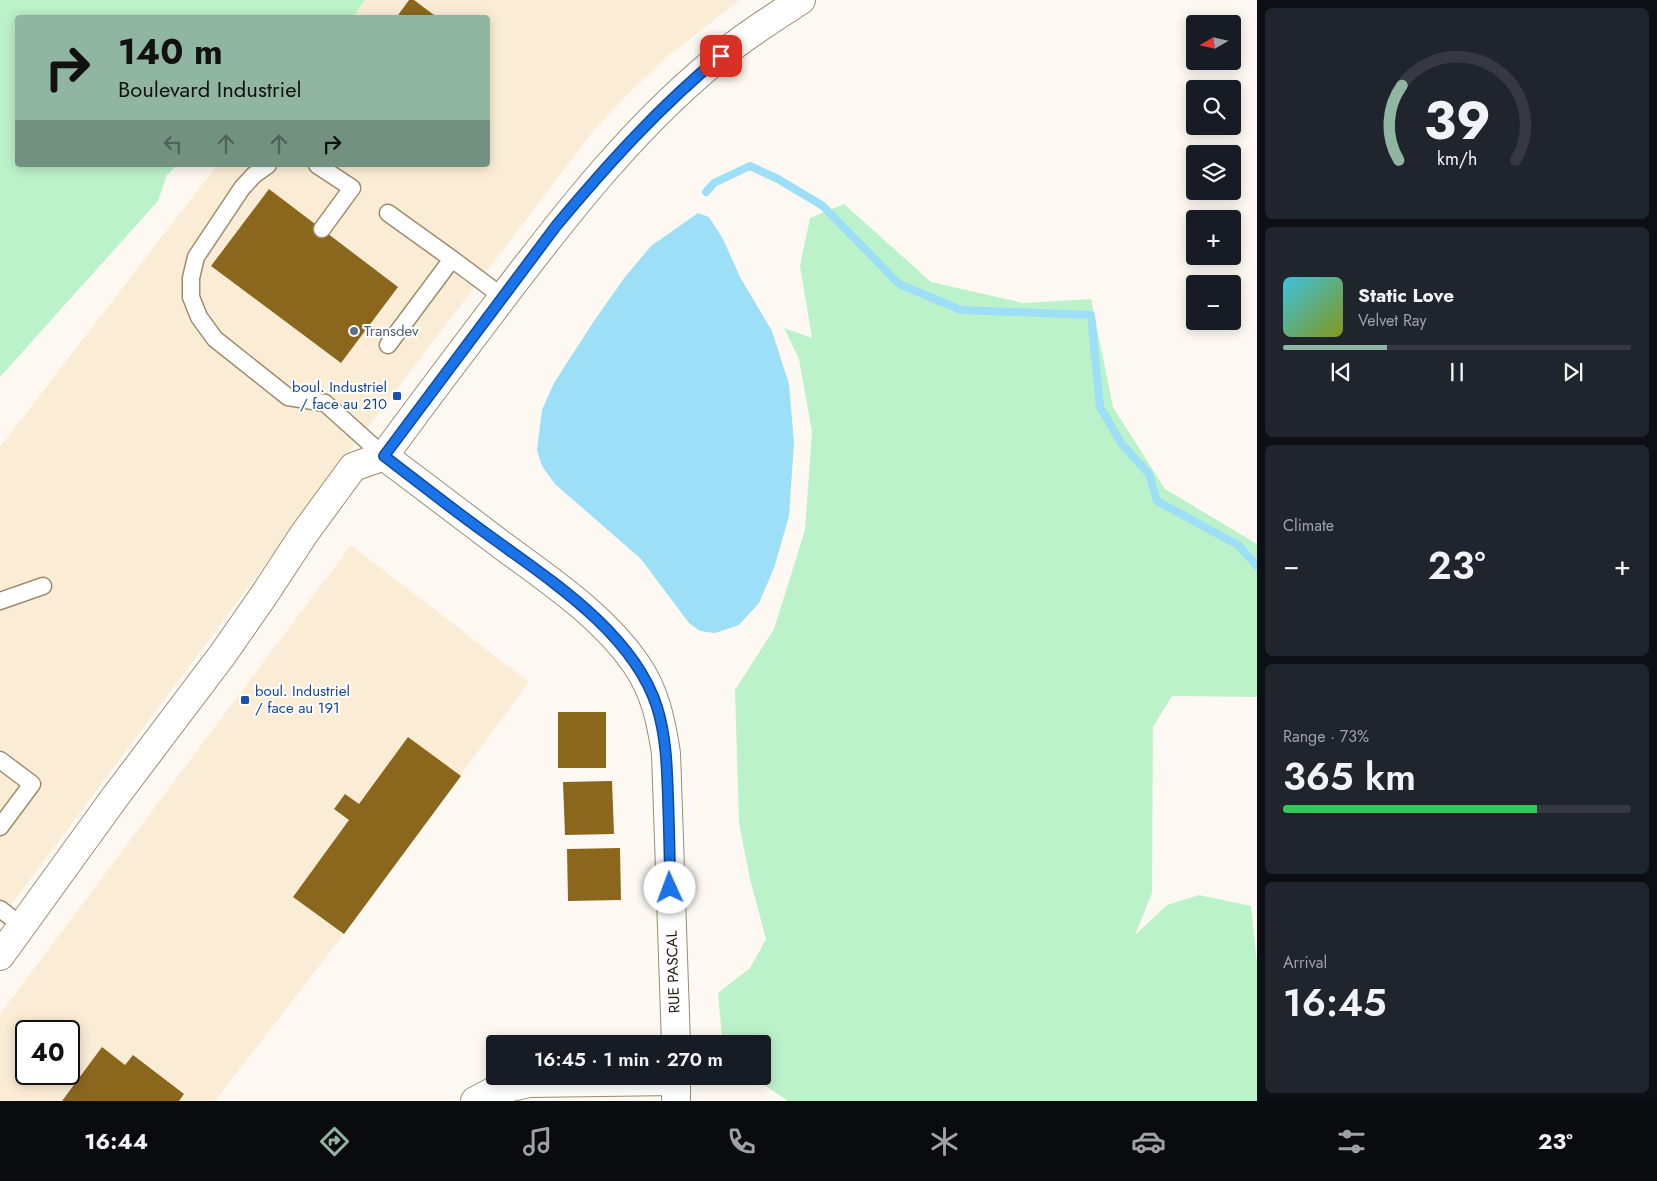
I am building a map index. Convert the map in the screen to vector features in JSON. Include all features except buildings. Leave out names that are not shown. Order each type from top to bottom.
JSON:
[{"type":"street","points":[[0,956],[115,797],[223,654],[304,534],[353,468],[384,456],[556,226],[646,124],[732,47],[801,0]]},
{"type":"street","name":"RUE PASCAL","points":[[384,456],[440,500],[564,590],[625,649],[651,690],[662,728],[666,753],[676,1035]]},
{"type":"street","points":[[475,1101],[494,1091],[529,1083],[676,1086]]},
{"type":"lane","points":[[265,167],[254,175],[242,188],[196,258],[191,278],[191,297],[199,317],[215,339],[288,397],[325,403],[384,456]]},
{"type":"lane","points":[[320,167],[352,188],[322,230]]},
{"type":"lane","points":[[388,214],[502,297]]},
{"type":"lane","points":[[388,345],[452,259]]},
{"type":"lane","points":[[0,601],[43,586]]},
{"type":"lane","points":[[0,760],[32,784],[0,827]]},
{"type":"lane","points":[[0,909],[21,925]]},
{"type":"shaded area","points":[[365,0],[740,0],[672,53],[630,92],[595,129],[340,464],[0,920],[0,447],[215,167],[490,167],[490,15],[354,15]]},
{"type":"shaded area","points":[[351,545],[529,682],[344,934],[215,1101],[0,1101],[0,1014]]},
{"type":"green space","points":[[0,0],[365,0],[354,15],[15,15],[15,167],[175,167],[167,175],[158,201],[0,377]]},
{"type":"green space","points":[[844,204],[931,282],[1023,303],[1091,299],[1113,407],[1165,489],[1257,544],[1257,697],[1172,696],[1153,727],[1152,893],[1135,935],[1167,905],[1199,895],[1251,906],[1257,962],[1257,1101],[788,1101],[764,1085],[771,1085],[771,1035],[722,1035],[718,993],[750,968],[766,939],[750,879],[739,823],[735,690],[774,629],[805,530],[812,432],[799,359],[784,328],[812,338],[800,266],[810,218]]},
{"type":"water","points":[[698,213],[709,217],[723,239],[740,277],[772,331],[789,384],[794,443],[789,516],[774,568],[759,603],[739,625],[715,633],[700,631],[689,623],[641,559],[555,484],[542,466],[537,450],[542,410],[554,383],[594,321],[625,277],[651,246]]},
{"type":"waterway","points":[[706,192],[714,183],[750,166],[778,179],[823,206],[899,284],[961,310],[1091,315],[1100,407],[1121,443],[1149,474],[1157,501],[1238,545],[1257,566]]},
{"type":"place","name":"Transdev","points":[[354,331]]},
{"type":"place","name":"boul. Industriel / face au 210","points":[[397,396]]},
{"type":"place","name":"boul. Industriel / face au 191","points":[[245,700]]},
{"type":"route","points":[[670,888],[666,753],[658,708],[651,690],[636,664],[613,636],[564,590],[440,500],[384,456],[556,226],[584,192],[646,124],[721,56]]}]
